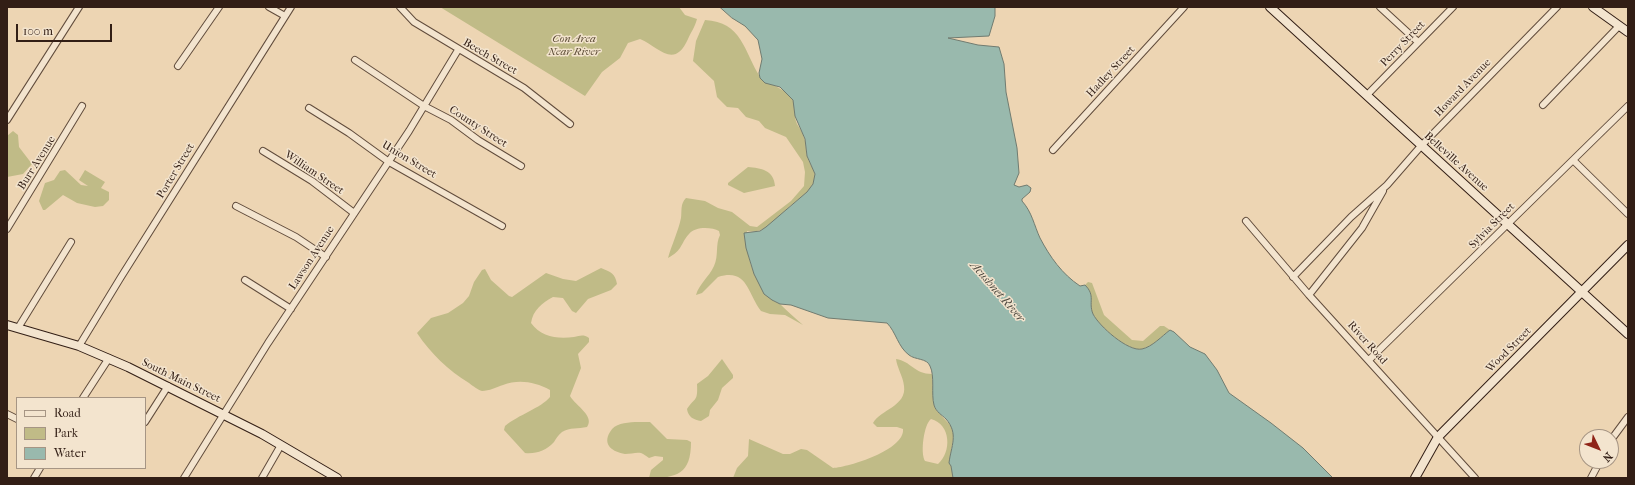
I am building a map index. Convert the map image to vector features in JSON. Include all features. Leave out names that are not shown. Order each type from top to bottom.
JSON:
[{"type":"main road","name":"Belleville Avenue","points":[[1270,7],[1581,292],[1627,331]]},
{"type":"main road","points":[[1593,7],[1628,32]]},
{"type":"main road","name":"Wood Street","points":[[1416,478],[1438,437],[1628,245]]},
{"type":"main road","name":"South Main Street","points":[[7,325],[79,346],[108,358],[224,414],[337,478]]},
{"type":"street","points":[[7,120],[79,7]]},
{"type":"street","points":[[178,66],[219,7]]},
{"type":"street","points":[[269,7],[285,16]]},
{"type":"street","name":"Porter Street","points":[[79,346],[120,277],[168,205],[291,7]]},
{"type":"street","name":"Beech Street","points":[[400,7],[414,22],[458,50],[484,63],[524,88],[570,124]]},
{"type":"street","name":"Hadley Street","points":[[1053,150],[1184,7]]},
{"type":"street","points":[[1380,7],[1418,42]]},
{"type":"street","name":"Perry Street","points":[[1367,95],[1453,7]]},
{"type":"street","name":"Howard Avenue","points":[[1293,276],[1351,217],[1386,185],[1421,146],[1557,7]]},
{"type":"street","points":[[1543,105],[1619,26]]},
{"type":"street","name":"Lawson Avenue","points":[[184,478],[291,309],[389,162],[458,50]]},
{"type":"street","name":"County Street","points":[[356,60],[424,106],[450,120],[478,140],[521,166]]},
{"type":"street","name":"Burr Avenue","points":[[7,229],[82,106]]},
{"type":"street","name":"Sylvia Street","points":[[1369,360],[1628,106]]},
{"type":"street","name":"Union Street","points":[[309,108],[349,133],[389,162],[502,226]]},
{"type":"street","name":"William Street","points":[[263,151],[312,181],[354,213]]},
{"type":"street","points":[[1572,160],[1628,214]]},
{"type":"street","name":"Howard Avenue","points":[[1309,295],[1362,228],[1386,185]]},
{"type":"street","points":[[236,206],[296,237],[326,257]]},
{"type":"street","name":"River Road","points":[[1246,221],[1309,295],[1474,478]]},
{"type":"street","points":[[18,328],[71,242]]},
{"type":"street","points":[[245,280],[291,309]]},
{"type":"street","points":[[85,397],[108,358]]},
{"type":"street","points":[[146,420],[168,386]]},
{"type":"street","points":[[7,414],[16,418]]},
{"type":"street","points":[[1619,429],[1628,417]]},
{"type":"street","points":[[262,478],[281,445]]},
{"type":"street","points":[[34,478],[39,469]]},
{"type":"street","points":[[1591,478],[1596,469]]},
{"type":"green space","name":"Con Area Near River","points":[[440,7],[679,7],[685,15],[697,19],[683,48],[672,55],[660,51],[640,39],[628,43],[620,58],[602,72],[585,96]]},
{"type":"green space","points":[[705,20],[717,22],[727,26],[734,32],[745,48],[760,77],[790,96],[794,106],[797,124],[804,136],[807,156],[815,173],[815,178],[810,188],[768,226],[758,231],[747,231],[747,249],[749,259],[760,285],[773,300],[780,304],[803,325],[785,315],[770,314],[761,311],[746,284],[735,276],[728,275],[718,277],[702,293],[696,295],[699,287],[712,270],[715,262],[720,235],[719,231],[699,228],[692,231],[679,250],[668,258],[680,223],[682,205],[686,198],[705,201],[718,208],[732,212],[750,226],[757,227],[791,201],[804,186],[805,172],[803,162],[786,137],[765,128],[759,121],[746,117],[738,108],[727,107],[717,97],[714,81],[693,61],[696,41]]},
{"type":"green space","points":[[13,131],[18,135],[19,147],[32,164],[23,174],[7,177],[7,136]]},
{"type":"green space","points":[[748,167],[762,169],[769,173],[772,176],[775,186],[744,193],[728,185],[728,183]]},
{"type":"green space","points":[[65,170],[81,185],[88,186],[79,180],[85,170],[105,182],[101,188],[109,192],[109,200],[103,206],[95,207],[77,203],[63,195],[43,210],[39,201],[45,183],[54,180],[60,171]]},
{"type":"green space","points":[[601,268],[610,272],[615,277],[617,284],[611,290],[588,299],[576,313],[572,311],[563,298],[553,297],[539,307],[532,318],[531,323],[535,328],[550,336],[562,338],[583,336],[589,338],[589,342],[578,354],[581,368],[570,396],[587,415],[589,423],[587,427],[565,430],[551,445],[544,450],[533,453],[525,453],[504,430],[505,426],[546,401],[550,397],[550,390],[533,383],[515,382],[482,391],[454,373],[440,361],[417,333],[431,318],[448,313],[463,303],[469,296],[474,282],[482,270],[485,269],[491,280],[512,297],[546,273],[563,279],[576,281]]},
{"type":"green space","points":[[1088,282],[1092,283],[1104,315],[1132,340],[1143,341],[1160,326],[1164,326],[1170,330],[1153,344],[1142,349],[1136,349],[1122,342],[1107,331],[1093,314],[1090,292],[1085,285]]},
{"type":"green space","points":[[722,359],[733,375],[733,378],[722,388],[718,400],[710,410],[709,416],[701,421],[694,419],[690,416],[687,409],[696,397],[697,384],[708,376]]},
{"type":"green space","points":[[896,359],[901,360],[921,372],[932,374],[934,405],[937,411],[951,426],[954,435],[949,462],[951,465],[953,478],[733,478],[737,468],[748,456],[749,439],[783,454],[790,454],[801,449],[807,450],[833,468],[863,461],[875,456],[895,444],[901,437],[903,429],[897,427],[877,427],[873,423],[876,418],[897,403],[904,393],[904,386]],"holes":[[[931,419],[938,422],[946,432],[947,439],[946,453],[938,464],[925,461],[923,452],[926,427]]]},
{"type":"green space","points":[[650,422],[667,439],[687,440],[691,442],[688,461],[680,472],[667,477],[649,478],[651,470],[663,460],[663,457],[655,456],[649,458],[639,453],[625,454],[616,452],[610,447],[607,441],[612,429],[621,424]]},
{"type":"water","name":"Acushnet River","points":[[720,7],[995,7],[995,16],[989,36],[948,38],[978,45],[999,47],[1004,64],[1006,92],[1017,148],[1019,173],[1014,185],[1019,187],[1027,185],[1031,188],[1030,192],[1022,199],[1022,201],[1028,210],[1040,238],[1052,258],[1062,271],[1080,286],[1085,285],[1090,292],[1093,314],[1101,325],[1114,337],[1136,349],[1142,349],[1153,344],[1170,330],[1174,332],[1190,347],[1205,354],[1217,370],[1229,393],[1303,448],[1333,478],[953,478],[949,463],[953,440],[952,430],[950,424],[934,405],[932,375],[928,363],[924,360],[912,357],[905,352],[887,323],[828,318],[791,305],[780,304],[764,294],[754,274],[746,248],[744,233],[760,231],[766,227],[807,192],[813,184],[815,174],[807,156],[805,139],[795,116],[793,100],[780,87],[765,83],[760,78],[759,73],[762,59],[758,40],[745,26],[732,18]]}]
